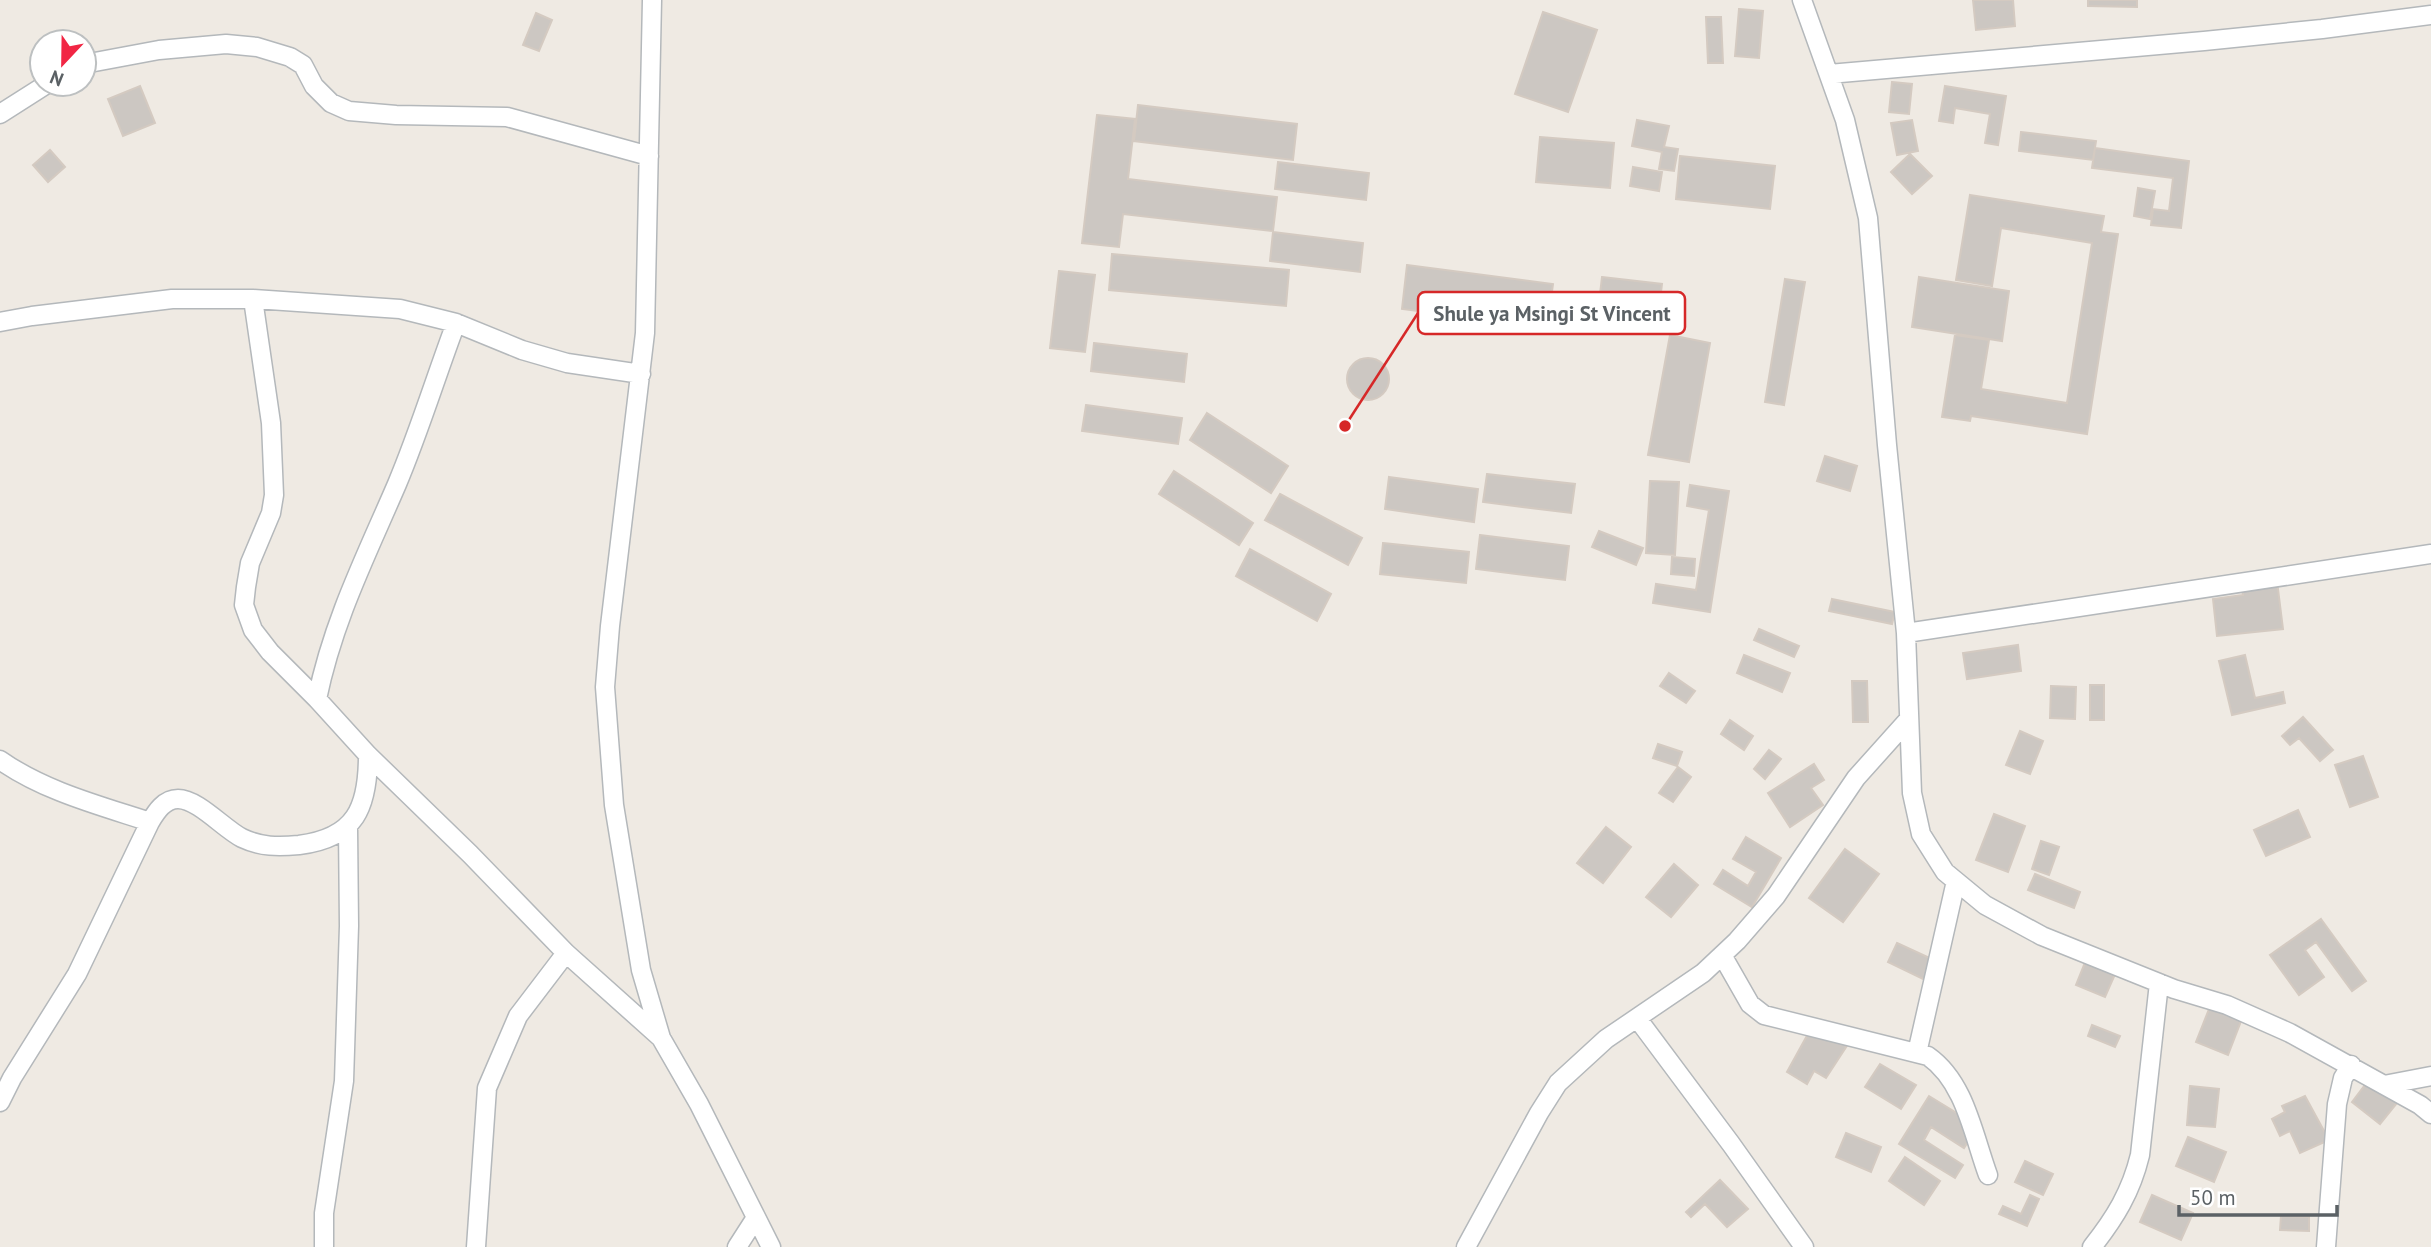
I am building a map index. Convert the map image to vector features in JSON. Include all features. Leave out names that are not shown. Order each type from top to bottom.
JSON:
[{"type":"street","points":[[652,0],[645,333],[605,687],[614,805],[641,971],[661,1038],[699,1104],[771,1247]]},
{"type":"street","points":[[1802,0],[1845,120],[1868,218],[1886,445],[1906,633],[1912,793],[1921,834],[1945,872],[1986,905],[2042,936],[2159,983],[2227,1004],[2351,1065],[2431,1114]]},
{"type":"street","points":[[1829,74],[2204,41],[2431,15]]},
{"type":"street","points":[[98,61],[159,50],[226,44],[257,47],[290,57],[303,65],[314,86],[331,103],[349,111],[396,115],[507,117],[649,156]]},
{"type":"street","points":[[0,114],[28,96]]},
{"type":"street","points":[[0,322],[172,299],[253,299],[400,309],[456,323],[522,350],[568,363],[641,374]]},
{"type":"street","points":[[253,299],[271,423],[274,495],[271,513],[250,563],[244,605],[253,630],[368,755],[470,854],[566,953],[661,1038]]},
{"type":"street","points":[[317,699],[324,664],[337,624],[354,579],[398,482],[456,323]]},
{"type":"street","points":[[1906,633],[2431,554]]},
{"type":"street","points":[[1466,1247],[1558,1083],[1606,1039],[1703,973],[1722,955],[1776,896],[1856,778],[1908,720]]},
{"type":"street","points":[[0,1102],[77,974],[149,822],[160,807],[180,799],[257,845],[278,847],[318,842],[335,836],[348,827],[363,804],[368,778],[368,755]]},
{"type":"street","points":[[0,760],[24,777],[60,792],[149,822]]},
{"type":"street","points":[[324,1247],[324,1213],[344,1081],[349,939],[348,827]]},
{"type":"street","points":[[1917,1054],[1956,881]]},
{"type":"street","points":[[476,1247],[487,1088],[518,1016],[566,953]]},
{"type":"street","points":[[1722,955],[1751,1004],[1765,1015],[1928,1056],[1942,1066],[1955,1083],[1988,1175]]},
{"type":"street","points":[[2092,1247],[2113,1221],[2134,1180],[2140,1156],[2159,983]]},
{"type":"street","points":[[1637,1018],[1804,1247]]},
{"type":"street","points":[[2326,1247],[2337,1104],[2343,1078],[2351,1065]]},
{"type":"street","points":[[2385,1085],[2431,1076]]},
{"type":"street","points":[[737,1247],[755,1219]]},
{"type":"building","points":[[1973,0],[2013,0],[2015,26],[1976,30]]},
{"type":"building","points":[[2088,0],[2137,0],[2137,7],[2088,6]]},
{"type":"building","points":[[1739,9],[1763,11],[1759,58],[1735,56]]},
{"type":"building","points":[[1543,12],[1597,30],[1568,112],[1515,94]]},
{"type":"building","points":[[536,13],[552,20],[539,51],[523,45]]},
{"type":"building","points":[[1706,17],[1721,17],[1723,63],[1708,63]]},
{"type":"building","points":[[1892,82],[1912,84],[1909,114],[1889,112]]},
{"type":"building","points":[[140,86],[155,123],[123,136],[108,99]]},
{"type":"building","points":[[1945,86],[2006,96],[1998,145],[1985,143],[1990,114],[1955,108],[1953,123],[1939,121]]},
{"type":"building","points":[[1138,105],[1297,124],[1293,160],[1134,141]]},
{"type":"building","points":[[1097,115],[1135,119],[1128,179],[1277,197],[1273,231],[1123,214],[1119,247],[1082,243]]},
{"type":"building","points":[[1637,120],[1669,126],[1664,147],[1678,149],[1674,171],[1659,169],[1662,152],[1632,146]]},
{"type":"building","points":[[1912,120],[1918,151],[1897,155],[1891,123]]},
{"type":"building","points":[[2021,132],[2096,141],[2093,160],[2019,151]]},
{"type":"building","points":[[1540,137],[1614,143],[1610,188],[1536,182]]},
{"type":"building","points":[[2095,148],[2189,161],[2181,228],[2151,225],[2153,209],[2169,211],[2173,178],[2092,168]]},
{"type":"building","points":[[50,150],[65,167],[48,182],[33,165]]},
{"type":"building","points":[[1910,154],[1932,176],[1912,194],[1891,172]]},
{"type":"building","points":[[1680,156],[1775,166],[1770,209],[1676,199]]},
{"type":"building","points":[[1278,162],[1369,173],[1366,200],[1275,189]]},
{"type":"building","points":[[1633,167],[1662,172],[1659,191],[1630,186]]},
{"type":"building","points":[[2138,188],[2155,191],[2150,219],[2134,216]]},
{"type":"building","points":[[1970,195],[2104,216],[2101,232],[2118,234],[2087,434],[1971,416],[1970,421],[1942,417],[1955,335],[1989,340],[1981,389],[2067,403],[2092,243],[2001,228],[1992,286],[1956,280]]},
{"type":"building","points":[[1273,232],[1363,243],[1360,272],[1270,261]]},
{"type":"building","points":[[1112,254],[1289,270],[1286,306],[1109,290]]},
{"type":"building","points":[[1407,265],[1553,284],[1547,328],[1402,309]]},
{"type":"building","points":[[1059,271],[1095,275],[1085,352],[1050,348]]},
{"type":"building","points":[[1602,277],[1662,284],[1657,326],[1597,319]]},
{"type":"building","points":[[1919,277],[2009,291],[2002,341],[1912,327]]},
{"type":"building","points":[[1785,279],[1805,282],[1784,405],[1765,402]]},
{"type":"building","points":[[1670,335],[1710,343],[1689,462],[1648,455]]},
{"type":"building","points":[[1094,343],[1187,354],[1184,382],[1091,371]]},
{"type":"building","points":[[1368,358],[1383,364],[1389,379],[1383,394],[1368,400],[1353,394],[1347,379],[1353,364]]},
{"type":"building","points":[[1086,405],[1182,418],[1178,444],[1082,431]]},
{"type":"building","points":[[1207,413],[1288,466],[1271,493],[1190,440]]},
{"type":"building","points":[[1825,456],[1857,466],[1850,491],[1817,481]]},
{"type":"building","points":[[1174,471],[1253,523],[1239,545],[1159,494]]},
{"type":"building","points":[[1487,474],[1575,484],[1571,513],[1483,502]]},
{"type":"building","points":[[1389,477],[1478,489],[1474,522],[1385,509]]},
{"type":"building","points":[[1650,481],[1679,482],[1675,555],[1646,553]]},
{"type":"building","points":[[1690,485],[1729,491],[1710,612],[1653,603],[1656,584],[1696,590],[1709,510],[1687,506]]},
{"type":"building","points":[[1280,494],[1362,538],[1348,565],[1265,520]]},
{"type":"building","points":[[1599,531],[1643,548],[1636,565],[1592,547]]},
{"type":"building","points":[[1480,535],[1569,546],[1565,580],[1476,569]]},
{"type":"building","points":[[1383,543],[1469,552],[1466,583],[1380,574]]},
{"type":"building","points":[[1250,549],[1331,594],[1317,621],[1236,576]]},
{"type":"building","points":[[1672,557],[1695,559],[1694,576],[1671,574]]},
{"type":"building","points":[[2277,581],[2283,629],[2217,636],[2213,599],[2243,595],[2241,585]]},
{"type":"building","points":[[1832,599],[1895,612],[1892,624],[1829,611]]},
{"type":"building","points":[[1759,629],[1799,646],[1794,657],[1754,640]]},
{"type":"building","points":[[2018,645],[2021,671],[1967,679],[1963,653]]},
{"type":"building","points":[[1744,655],[1790,673],[1782,692],[1737,673]]},
{"type":"building","points":[[2245,655],[2255,698],[2283,692],[2285,703],[2232,715],[2219,661]]},
{"type":"building","points":[[1669,673],[1695,691],[1686,703],[1660,686]]},
{"type":"building","points":[[1852,681],[1867,681],[1868,722],[1853,722]]},
{"type":"building","points":[[2090,685],[2104,685],[2104,720],[2090,720]]},
{"type":"building","points":[[2051,686],[2076,687],[2075,719],[2050,718]]},
{"type":"building","points":[[2303,717],[2333,750],[2320,761],[2299,738],[2290,745],[2282,736]]},
{"type":"building","points":[[1730,720],[1753,736],[1744,750],[1721,734]]},
{"type":"building","points":[[2020,731],[2043,741],[2030,774],[2006,765]]},
{"type":"building","points":[[1658,744],[1682,752],[1677,766],[1653,758]]},
{"type":"building","points":[[1769,750],[1781,759],[1765,779],[1754,769]]},
{"type":"building","points":[[2363,756],[2378,797],[2350,807],[2335,765]]},
{"type":"building","points":[[1814,764],[1824,780],[1811,788],[1823,805],[1790,827],[1768,793]]},
{"type":"building","points":[[1678,767],[1691,777],[1673,802],[1659,793]]},
{"type":"building","points":[[2298,810],[2310,837],[2266,856],[2254,830]]},
{"type":"building","points":[[1994,814],[2025,826],[2008,872],[1976,860]]},
{"type":"building","points":[[1606,827],[1631,847],[1603,883],[1577,863]]},
{"type":"building","points":[[1746,837],[1781,858],[1752,907],[1714,884],[1723,870],[1748,886],[1756,872],[1733,859]]},
{"type":"building","points":[[2041,841],[2059,847],[2049,875],[2032,869]]},
{"type":"building","points":[[1845,849],[1879,874],[1843,922],[1809,898]]},
{"type":"building","points":[[1674,864],[1698,885],[1671,917],[1646,897]]},
{"type":"building","points":[[2035,874],[2080,892],[2074,908],[2028,890]]},
{"type":"building","points":[[2321,919],[2366,981],[2352,991],[2316,942],[2305,950],[2324,977],[2299,995],[2270,955]]},
{"type":"building","points":[[1897,943],[1934,960],[1925,980],[1888,962]]},
{"type":"building","points":[[2086,960],[2116,972],[2105,997],[2076,985]]},
{"type":"building","points":[[2211,1004],[2243,1016],[2228,1055],[2196,1042]]},
{"type":"building","points":[[1815,1021],[1850,1041],[1826,1078],[1814,1071],[1807,1084],[1787,1072]]},
{"type":"building","points":[[2092,1025],[2120,1036],[2115,1047],[2088,1036]]},
{"type":"building","points":[[1880,1064],[1916,1085],[1901,1109],[1865,1087]]},
{"type":"building","points":[[2368,1081],[2397,1103],[2380,1124],[2352,1102]]},
{"type":"building","points":[[2190,1086],[2219,1089],[2215,1127],[2187,1125]]},
{"type":"building","points":[[1929,1096],[1978,1126],[1964,1148],[1931,1127],[1924,1140],[1963,1165],[1955,1178],[1899,1144]]},
{"type":"building","points":[[2305,1096],[2329,1140],[2300,1153],[2290,1131],[2280,1136],[2272,1119],[2285,1112],[2282,1106]]},
{"type":"building","points":[[1846,1133],[1881,1147],[1871,1172],[1836,1157]]},
{"type":"building","points":[[2188,1137],[2226,1152],[2214,1182],[2176,1166]]},
{"type":"building","points":[[1905,1157],[1940,1181],[1924,1205],[1889,1181]]},
{"type":"building","points":[[2025,1161],[2053,1174],[2043,1195],[2015,1182]]},
{"type":"building","points":[[1720,1180],[1748,1209],[1727,1227],[1705,1204],[1691,1217],[1686,1212]]},
{"type":"building","points":[[2030,1195],[2039,1199],[2027,1226],[1999,1214],[2003,1206],[2021,1214]]},
{"type":"building","points":[[2152,1195],[2193,1213],[2181,1240],[2140,1222]]},
{"type":"building","points":[[2281,1216],[2309,1217],[2309,1231],[2280,1230]]},
{"type":"place","name":"Shule ya Msingi St Vincent","points":[[1345,426]]}]
